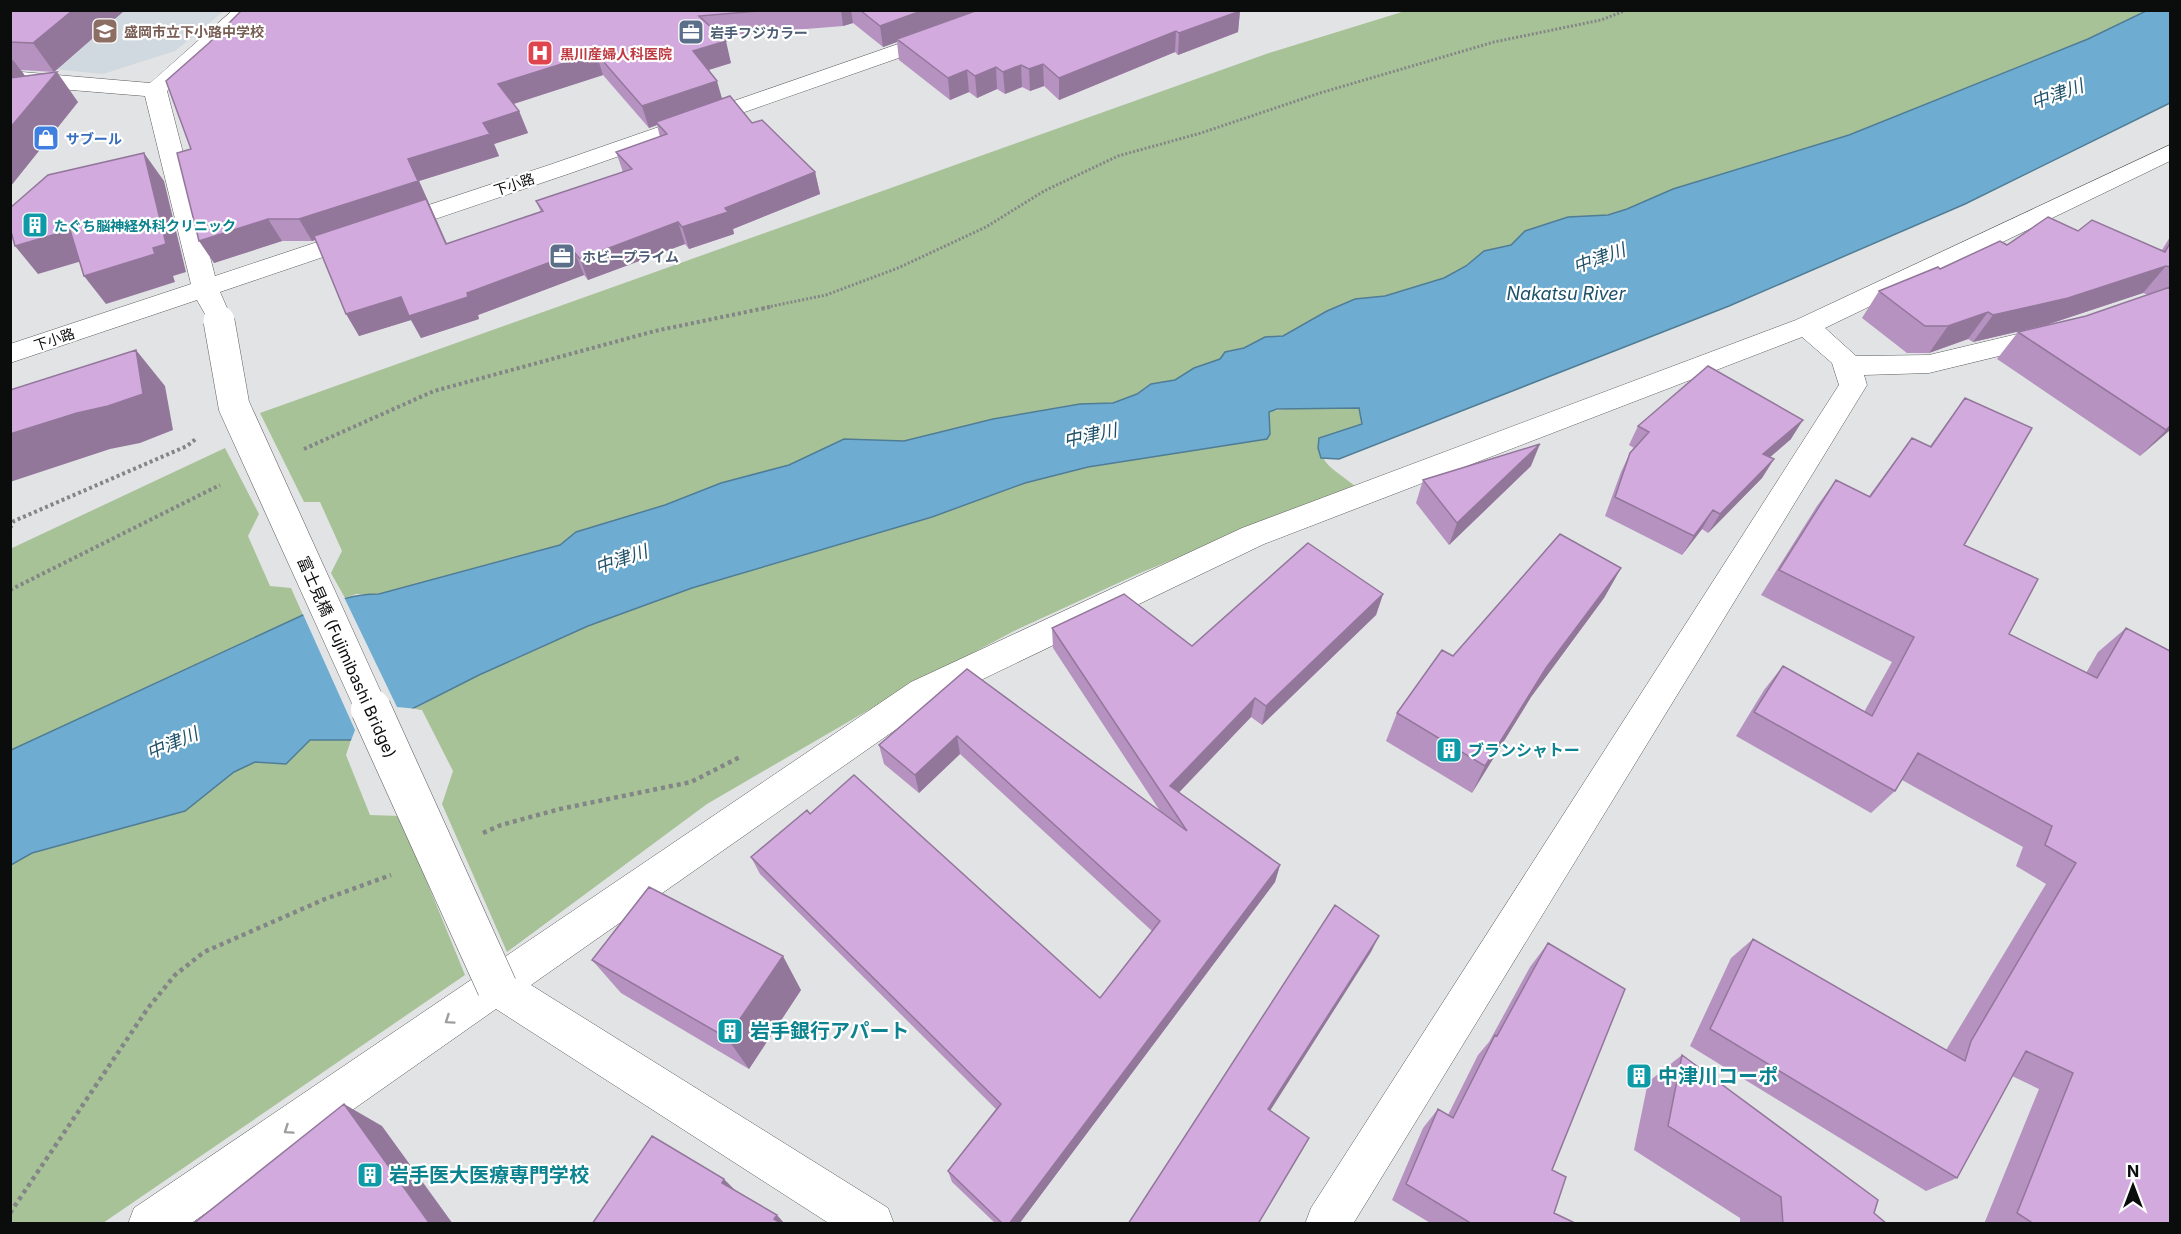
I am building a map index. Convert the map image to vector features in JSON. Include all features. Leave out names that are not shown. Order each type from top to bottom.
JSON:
[{"type":"street","points":[[10,78],[155,90],[246,10]]},
{"type":"street","name":"下小路","points":[[10,354],[206,286],[560,169],[1017,10]]},
{"type":"street","name":"富士見橋 (Fujimibashi Bridge)","points":[[155,90],[206,286],[219,321],[234,406],[497,987]]},
{"type":"street","points":[[150,1224],[923,692],[1253,536],[1806,326],[2170,152]]},
{"type":"street","points":[[2020,224],[2048,238]]},
{"type":"street","points":[[1327,1224],[1853,385],[1844,358],[1806,326]]},
{"type":"street","points":[[1846,366],[1929,364],[1994,351],[2073,328]]},
{"type":"street","points":[[497,987],[858,1220]]},
{"type":"path","points":[[298,452],[364,420],[445,388],[655,331],[826,295],[898,268],[986,227],[1044,191],[1118,156],[1201,133],[1320,93],[1494,42],[1601,20],[1627,10]]},
{"type":"path","points":[[10,528],[14,521],[186,446],[198,437],[199,430]]},
{"type":"path","points":[[10,590],[229,482]]},
{"type":"shaded area","name":"盛岡市立下小路中学校","points":[[10,11],[224,11],[175,51],[103,74],[11,65]]},
{"type":"green space","points":[[1405,11],[2146,11],[2088,39],[1849,135],[1673,189],[1608,215],[1568,217],[1525,231],[1511,245],[1484,251],[1466,266],[1444,278],[1385,296],[1355,299],[1327,311],[1283,336],[1265,337],[1244,348],[1226,352],[1220,359],[1194,368],[1175,380],[1151,384],[1137,394],[1113,403],[1080,404],[993,419],[904,441],[844,439],[789,465],[721,483],[665,505],[576,532],[560,545],[379,594],[356,594],[345,598],[331,573],[342,551],[320,502],[304,502],[260,413],[1269,53]]},
{"type":"green space","points":[[1289,408],[1359,408],[1362,424],[1320,438],[1321,454],[1329,466],[1355,486],[1140,573],[1014,631],[903,690],[707,804],[507,952],[442,804],[453,771],[422,710],[414,709],[479,675],[588,626],[692,588],[932,517],[1025,483],[1088,467],[1267,439],[1270,434],[1269,412]]},
{"type":"green space","points":[[225,448],[259,514],[248,536],[270,586],[291,588],[303,615],[11,750],[10,549]]},
{"type":"green space","points":[[309,740],[351,740],[346,755],[370,815],[400,816],[465,975],[103,1223],[11,1223],[10,865],[32,853],[185,811],[234,772],[256,762],[286,764]]},
{"type":"water","name":"Nakatsu River","points":[[2146,11],[2170,11],[2170,103],[1965,204],[1729,306],[1339,459],[1321,458],[1318,448],[1319,438],[1362,424],[1359,408],[1277,409],[1269,412],[1270,434],[1267,439],[1088,467],[1025,483],[932,517],[692,588],[588,626],[479,675],[351,740],[310,740],[286,764],[255,762],[234,772],[185,811],[32,853],[11,865],[11,750],[331,603],[349,597],[379,594],[560,545],[576,532],[665,505],[721,483],[789,465],[844,439],[904,441],[993,419],[1080,404],[1113,403],[1137,394],[1151,384],[1175,380],[1194,368],[1220,359],[1225,352],[1244,348],[1265,337],[1283,336],[1327,311],[1355,299],[1385,296],[1444,278],[1466,266],[1484,251],[1511,245],[1525,231],[1568,217],[1608,215],[1673,189],[1849,135],[2088,39]]},
{"type":"pier","points":[[343,595],[397,707],[418,709],[350,743],[355,730],[302,612]]},
{"type":"building","points":[[10,10],[73,10],[33,43],[10,42]]},
{"type":"building","points":[[242,10],[771,10],[699,16],[726,41],[693,51],[717,81],[642,106],[596,53],[498,84],[519,111],[483,123],[490,134],[408,159],[418,181],[299,219],[268,219],[199,241],[177,153],[191,149],[166,81]]},
{"type":"building","points":[[860,10],[924,10],[880,26]]},
{"type":"building","points":[[978,10],[1240,11],[1179,33],[1176,31],[1059,78],[1043,64],[1029,69],[1021,65],[1003,72],[996,67],[975,76],[967,70],[948,78],[897,39]]},
{"type":"building","points":[[57,72],[10,128],[10,78]]},
{"type":"building","points":[[730,96],[752,123],[762,120],[815,172],[725,208],[728,212],[682,227],[678,222],[580,259],[575,253],[467,293],[468,297],[409,316],[401,297],[346,314],[314,236],[426,199],[446,244],[543,211],[536,201],[632,169],[616,152],[667,134],[656,122]]},
{"type":"building","points":[[144,153],[166,244],[153,248],[155,254],[84,276],[70,230],[15,246],[10,228],[10,208],[48,175]]},
{"type":"building","points":[[2048,217],[2078,231],[2092,220],[2165,252],[2170,243],[2170,267],[2166,266],[2068,298],[1993,315],[1988,312],[1948,326],[1925,326],[1879,291],[1938,267],[1940,269],[2000,241],[2007,245]]},
{"type":"building","points":[[2170,287],[2170,426],[2166,430],[2018,332],[2086,316]]},
{"type":"building","points":[[136,350],[143,394],[10,434],[10,390]]},
{"type":"building","points":[[1708,366],[1803,420],[1763,454],[1774,459],[1720,514],[1713,510],[1694,536],[1615,497],[1630,453],[1649,432],[1638,426]]},
{"type":"building","points":[[1965,398],[2032,428],[1964,545],[2038,579],[2009,634],[2097,678],[2126,628],[2170,651],[2170,1224],[2034,1224],[2017,1213],[2073,1073],[2026,1051],[1957,1178],[1710,1029],[1753,939],[1965,1061],[1971,1041],[2076,863],[2045,845],[2052,826],[1918,753],[1895,791],[1754,712],[1783,666],[1872,716],[1914,637],[1779,570],[1836,480],[1870,497],[1912,438],[1931,447]]},
{"type":"building","points":[[1540,444],[1457,523],[1423,480]]},
{"type":"building","points":[[1560,534],[1621,568],[1546,668],[1485,766],[1397,713],[1442,650],[1453,656]]},
{"type":"building","points":[[1308,543],[1383,594],[1266,706],[1255,698],[1170,786],[1280,865],[1009,1224],[1003,1224],[948,1171],[1001,1104],[751,857],[807,810],[810,814],[854,775],[1100,998],[1160,921],[957,736],[915,775],[879,745],[967,669],[1187,831],[1052,628],[1124,594],[1192,646]]},
{"type":"building","points":[[649,887],[783,956],[727,1038],[592,960]]},
{"type":"building","points":[[1335,905],[1379,936],[1268,1109],[1309,1138],[1258,1224],[1128,1224]]},
{"type":"building","points":[[1548,943],[1625,989],[1552,1170],[1566,1177],[1554,1213],[1577,1224],[1472,1224],[1406,1184],[1438,1109],[1453,1118],[1495,1035],[1497,1036]]},
{"type":"building","points":[[1682,1055],[1878,1200],[1874,1213],[1887,1224],[1783,1224],[1781,1197],[1668,1126]]},
{"type":"building","points":[[344,1104],[430,1224],[193,1224]]},
{"type":"building","points":[[652,1136],[724,1179],[722,1183],[777,1215],[774,1219],[782,1224],[592,1224]]},
{"type":"place","name":"盛岡市立下小路中学校","points":[[105,31]]},
{"type":"place","name":"岩手フジカラー","points":[[691,32]]},
{"type":"place","name":"黒川産婦人科医院","points":[[540,53]]},
{"type":"place","name":"サブール","points":[[46,138]]},
{"type":"place","name":"たぐち脳神経外科クリニック","points":[[35,225]]},
{"type":"place","name":"ホビープライム","points":[[562,256]]},
{"type":"place","name":"ブランシャトー","points":[[1449,750]]},
{"type":"place","name":"岩手銀行アパート","points":[[730,1031]]},
{"type":"place","name":"中津川コーポ","points":[[1639,1076]]},
{"type":"place","name":"岩手医大医療専門学校","points":[[370,1175]]},
{"type":"water label","name":"中津川","points":[[2057,94]]},
{"type":"water label","name":"中津川","points":[[1599,258]]},
{"type":"water label","name":"中津川","points":[[1090,435]]},
{"type":"water label","name":"中津川","points":[[621,559]]},
{"type":"water label","name":"中津川","points":[[172,743]]}]
